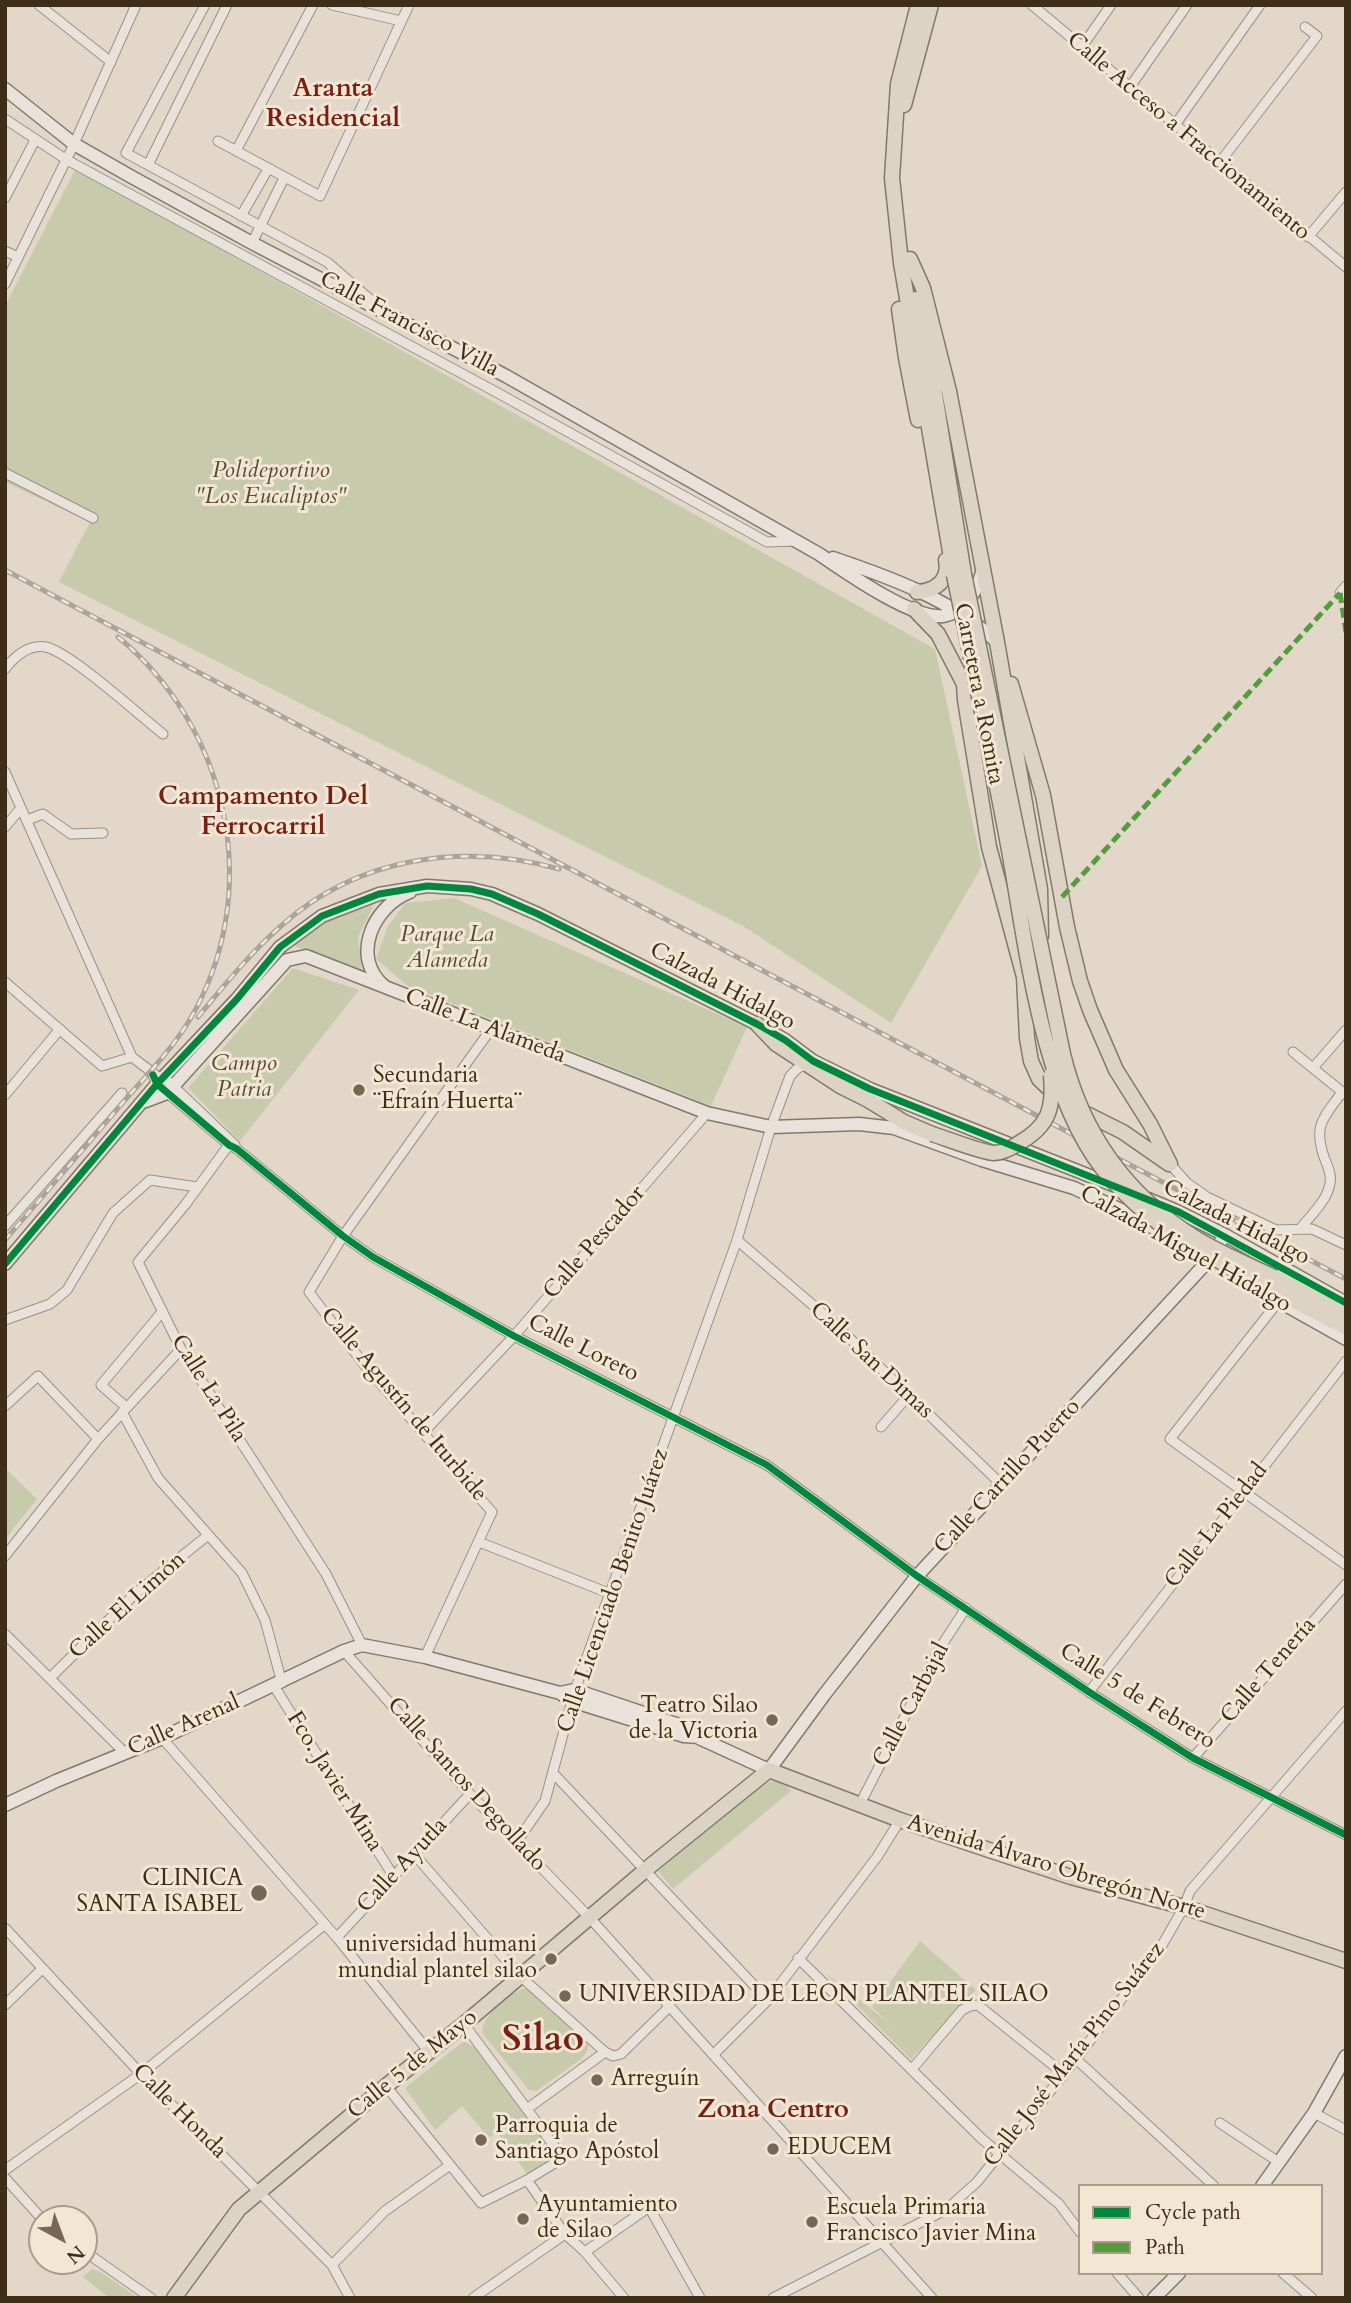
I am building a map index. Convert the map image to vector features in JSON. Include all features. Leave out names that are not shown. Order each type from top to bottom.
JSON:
[{"type":"main road","name":"Carretera a Romita","points":[[918,5],[898,84],[892,178],[905,261],[928,351],[959,574],[984,719],[1049,1052],[1084,1141],[1116,1185],[1160,1226],[1180,1240],[1271,1282]]},
{"type":"main road","name":"Carretera a Romita","points":[[905,261],[900,178],[904,108],[907,87],[931,5]]},
{"type":"main road","points":[[905,261],[923,288],[939,349],[1023,789],[1040,888],[1041,939]]},
{"type":"main road","points":[[905,261],[898,298],[906,358],[948,568],[941,583],[927,591],[918,592]]},
{"type":"main road","name":"Carretera a Romita","points":[[959,574],[1041,939],[1070,1084],[1096,1139],[1115,1167],[1139,1193],[1165,1217],[1199,1240],[1271,1282]]},
{"type":"main road","points":[[914,609],[938,634],[964,684],[989,847],[1024,977],[1027,1038],[1035,1070],[1047,1089],[1067,1104],[1123,1132],[1170,1164]]},
{"type":"main road","points":[[997,642],[1025,727],[1043,794],[1067,927],[1080,982],[1116,1070],[1150,1124],[1170,1164]]},
{"type":"main road","points":[[964,684],[971,672],[979,667],[988,665],[1001,672]]},
{"type":"main road","points":[[965,700],[974,720],[1011,908],[1034,984]]},
{"type":"main road","points":[[757,1024],[776,1044],[840,1086],[933,1138],[995,1153],[1033,1135],[1044,1124],[1053,1100],[1049,1052]]},
{"type":"main road","name":"Calzada Miguel Hidalgo","points":[[1271,1282],[1346,1315]]},
{"type":"main road","name":"Calzada Miguel Hidalgo","points":[[1271,1282],[1346,1328]]},
{"type":"main road","name":"Avenida Álvaro Obregón Norte","points":[[769,1770],[900,1820],[1071,1877],[1184,1907],[1346,1961]]},
{"type":"main road","name":"Calle 5 de Mayo","points":[[174,2298],[239,2209],[769,1770]]},
{"type":"street","points":[[38,5],[111,62]]},
{"type":"street","points":[[5,285],[74,144],[136,5]]},
{"type":"street","points":[[205,5],[126,153],[327,262],[385,313]]},
{"type":"street","points":[[148,165],[227,5]]},
{"type":"street","points":[[236,151],[313,5]]},
{"type":"street","points":[[332,5],[401,21]]},
{"type":"street","points":[[218,141],[320,196],[409,5]]},
{"type":"street","points":[[1081,48],[1111,5]]},
{"type":"street","points":[[1130,87],[1186,5]]},
{"type":"street","points":[[1175,125],[1259,5]]},
{"type":"street","name":"Calle Acceso a Fraccionamiento","points":[[1036,7],[1081,48],[1346,267]]},
{"type":"street","points":[[1220,162],[1317,36],[1305,27]]},
{"type":"street","name":"Calle Francisco Villa","points":[[5,89],[74,144],[252,243],[506,376],[797,541],[866,586],[914,609],[939,616],[955,611]]},
{"type":"street","points":[[5,119],[66,160],[767,542],[797,541]]},
{"type":"street","points":[[5,198],[35,140]]},
{"type":"street","points":[[130,176],[138,158]]},
{"type":"street","points":[[241,216],[268,169]]},
{"type":"street","points":[[252,243],[284,178]]},
{"type":"street","points":[[1308,237],[1346,192]]},
{"type":"street","points":[[5,251],[18,257]]},
{"type":"street","points":[[5,473],[93,517]]},
{"type":"street","name":"Calle Francisco Villa","points":[[819,554],[871,571],[918,592],[982,627],[997,642]]},
{"type":"street","points":[[955,611],[972,596],[983,570]]},
{"type":"street","points":[[5,669],[9,657],[26,650],[45,647],[65,655],[163,734]]},
{"type":"street","points":[[5,772],[132,1057],[102,1066],[5,982]]},
{"type":"street","points":[[5,827],[21,808]]},
{"type":"street","points":[[27,820],[43,814],[71,834],[103,833]]},
{"type":"street","points":[[388,989],[368,966],[366,950],[372,931],[389,905],[403,895],[427,886]]},
{"type":"street","name":"Calzada Hidalgo","points":[[163,1083],[280,947],[322,916],[351,903],[400,890],[427,886],[471,889],[514,904],[757,1024],[813,1061],[870,1088],[1180,1212],[1346,1303]]},
{"type":"street","points":[[5,1264],[145,1101],[287,960],[280,947]]},
{"type":"street","name":"Calle La Alameda","points":[[287,960],[306,956],[707,1113],[771,1128],[859,1124]]},
{"type":"street","points":[[5,1095],[60,1029]]},
{"type":"street","name":"Calle Agustín de Iturbide","points":[[425,1657],[492,1512],[366,1367],[309,1292],[343,1236],[491,1029]]},
{"type":"street","points":[[1313,1068],[1346,1030]]},
{"type":"street","points":[[1293,1052],[1344,1094],[1321,1124],[1318,1133],[1331,1183],[1327,1193],[1300,1229]]},
{"type":"street","name":"Calle Loreto","points":[[132,1057],[233,1145],[343,1236],[373,1257],[514,1336],[767,1465],[917,1576]]},
{"type":"street","name":"Calle Licenciado Benito Juárez","points":[[516,1843],[545,1801],[574,1696],[737,1240],[790,1076],[797,1068],[808,1064]]},
{"type":"street","points":[[5,1226],[122,1093]]},
{"type":"street","name":"Calle Pescador","points":[[423,1433],[514,1336],[707,1113]]},
{"type":"street","points":[[933,1138],[941,1139],[946,1131],[945,1118]]},
{"type":"street","name":"Calzada Miguel Hidalgo","points":[[859,1124],[894,1128],[933,1138],[1074,1188],[1136,1217],[1278,1302],[1346,1339]]},
{"type":"street","name":"Calle La Pila","points":[[233,1145],[138,1262],[181,1349],[326,1574],[362,1645]]},
{"type":"street","points":[[1170,1164],[1187,1183],[1207,1197],[1276,1230],[1318,1231],[1345,1244]]},
{"type":"street","points":[[1074,1188],[1080,1172]]},
{"type":"street","points":[[5,1320],[50,1304],[66,1290],[113,1213],[150,1180],[197,1187]]},
{"type":"street","points":[[1162,1233],[1180,1212]]},
{"type":"street","name":"Calle Carrillo Puerto","points":[[769,1770],[917,1576],[1208,1261],[1225,1235]]},
{"type":"street","name":"Calle San Dimas","points":[[737,1240],[836,1325],[1002,1485]]},
{"type":"street","points":[[1278,1302],[1170,1439],[1346,1565]]},
{"type":"street","name":"Fco. Javier Mina","points":[[162,1312],[101,1385],[124,1410],[158,1478],[242,1573],[265,1620],[278,1684],[394,1877]]},
{"type":"street","points":[[5,1556],[98,1439],[181,1349]]},
{"type":"street","name":"Calle La Piedad","points":[[1088,1692],[1346,1361]]},
{"type":"street","points":[[5,1406],[38,1376],[98,1439]]},
{"type":"street","points":[[881,1427],[909,1395]]},
{"type":"street","name":"Calle El Limón","points":[[50,1678],[137,1592],[207,1536]]},
{"type":"street","points":[[479,1542],[611,1594]]},
{"type":"street","name":"Calle 5 de Febrero","points":[[917,1576],[1088,1692],[1193,1758],[1346,1835]]},
{"type":"street","name":"Calle Tenería","points":[[1193,1758],[1346,1584]]},
{"type":"street","name":"Calle Carbajal","points":[[860,1804],[940,1648],[965,1608]]},
{"type":"street","points":[[5,1634],[125,1753]]},
{"type":"street","points":[[362,1645],[425,1657],[574,1696],[684,1736],[699,1738],[769,1770]]},
{"type":"street","name":"Calle Arenal","points":[[5,1805],[162,1738],[344,1651],[362,1645]]},
{"type":"street","name":"Calle Santos Degollado","points":[[344,1651],[470,1794],[590,1918],[932,2298]]},
{"type":"street","name":"Calle José María Pino Suárez","points":[[773,2298],[947,2210],[977,2182],[1076,2059],[1161,1947],[1190,1891],[1346,1711]]},
{"type":"street","points":[[162,1738],[338,1940],[429,2052]]},
{"type":"street","points":[[553,1773],[768,2000]]},
{"type":"street","name":"Calle Ayutla","points":[[338,1940],[340,1934],[470,1794]]},
{"type":"street","points":[[714,2054],[768,2000],[877,1857],[900,1820]]},
{"type":"street","points":[[414,1854],[520,1976],[605,2052],[614,2056],[621,2054],[669,2007]]},
{"type":"street","points":[[5,2170],[141,2074],[324,1925]]},
{"type":"street","name":"Calle Honda","points":[[5,1928],[141,2074],[332,2265],[350,2298]]},
{"type":"street","points":[[798,1958],[982,2139],[1059,2204],[1078,2229]]},
{"type":"street","points":[[5,2005],[42,1969]]},
{"type":"street","points":[[912,2069],[962,2010],[978,2005],[1063,2074]]},
{"type":"street","points":[[386,2086],[481,2203],[563,2158],[464,2024]]},
{"type":"street","points":[[527,2109],[605,2052]]},
{"type":"street","points":[[1264,2184],[1314,2113],[1346,2056]]},
{"type":"street","points":[[1076,2059],[1212,2184]]},
{"type":"street","points":[[1314,2113],[1346,2130]]},
{"type":"street","points":[[1220,2123],[1280,2163]]},
{"type":"street","points":[[332,2265],[385,2211],[450,2165]]},
{"type":"street","points":[[5,2178],[29,2205]]},
{"type":"street","points":[[527,2180],[565,2234],[585,2252],[624,2298]]},
{"type":"street","points":[[585,2252],[649,2207],[700,2298]]},
{"type":"street","points":[[473,2298],[565,2234]]},
{"type":"street","points":[[98,2261],[151,2298]]},
{"type":"street","points":[[1119,2275],[1139,2298]]},
{"type":"street","points":[[1154,2298],[1177,2275]]},
{"type":"street","points":[[1285,2275],[1312,2298]]},
{"type":"green space","name":"Polideportivo \"Los Eucaliptos\"","points":[[76,168],[935,649],[982,866],[891,1023],[743,926],[59,582],[90,522],[5,482],[5,306]]},
{"type":"green space","name":"Parque La Alameda","points":[[454,898],[747,1027],[711,1106],[408,986],[376,959],[388,926],[405,903]]},
{"type":"green space","points":[[374,905],[358,937],[363,975],[292,945],[325,920]]},
{"type":"green space","name":"Campo Patria","points":[[293,968],[359,990],[240,1141],[188,1088]]},
{"type":"green space","points":[[5,1468],[37,1499],[5,1539]]},
{"type":"green space","points":[[771,1781],[785,1783],[791,1791],[673,1889],[658,1871],[761,1786]]},
{"type":"green space","points":[[920,1941],[976,1990],[911,2059],[824,1972],[893,2026],[872,2007]]},
{"type":"green space","points":[[526,1988],[533,1989],[589,2043],[581,2059],[536,2091],[529,2090],[482,2033],[491,2012],[512,1994]]},
{"type":"green space","points":[[464,2041],[477,2049],[557,2158],[528,2175],[497,2132],[489,2138],[462,2106],[435,2130],[405,2088]]},
{"type":"green space","points":[[101,2272],[138,2298],[109,2298],[83,2277]]},
{"type":"railway","points":[[5,570],[1346,1279]]},
{"type":"railway","points":[[5,1240],[182,1032],[212,972],[226,920],[229,868],[224,816],[210,765],[187,718],[156,675],[118,637]]},
{"type":"railway","points":[[198,1017],[270,936],[311,903],[343,884],[412,862],[449,857],[523,861],[559,869]]},
{"type":"marked path","points":[[1340,593],[1346,632]]},
{"type":"marked path","points":[[1062,897],[1340,593]]},
{"type":"cycle path","points":[[5,1264],[157,1084],[237,999],[280,947],[322,916],[379,894],[427,886],[471,889],[492,894],[538,914],[757,1024],[813,1061],[870,1089],[1179,1212],[1346,1303]]},
{"type":"cycle path","points":[[153,1075],[157,1084],[229,1145],[373,1257],[514,1336],[767,1465],[917,1576],[1089,1692],[1193,1758],[1346,1835]]},
{"type":"place","name":"Secundaria ¨Efraín Huerta¨","points":[[359,1090]]},
{"type":"place","name":"Teatro Silao de la Victoria","points":[[772,1720]]},
{"type":"place","name":"CLINICA SANTA ISABEL","points":[[259,1893]]},
{"type":"place","name":"universidad humani mundial plantel silao","points":[[551,1959]]},
{"type":"place","name":"UNIVERSIDAD DE LEON PLANTEL SILAO","points":[[565,1996]]},
{"type":"place","name":"Arreguín","points":[[597,2080]]},
{"type":"place","name":"Parroquia de Santiago Apóstol","points":[[481,2140]]},
{"type":"place","name":"EDUCEM","points":[[773,2149]]},
{"type":"place","name":"Ayuntamiento de Silao","points":[[523,2219]]},
{"type":"place","name":"Escuela Primaria Francisco Javier Mina","points":[[812,2222]]},
{"type":"district","name":"Aranta Residencial","points":[[333,105]]},
{"type":"district","name":"Campamento Del Ferrocarril","points":[[263,813]]},
{"type":"district","name":"Silao","points":[[543,2041]]},
{"type":"district","name":"Zona Centro","points":[[773,2111]]}]
